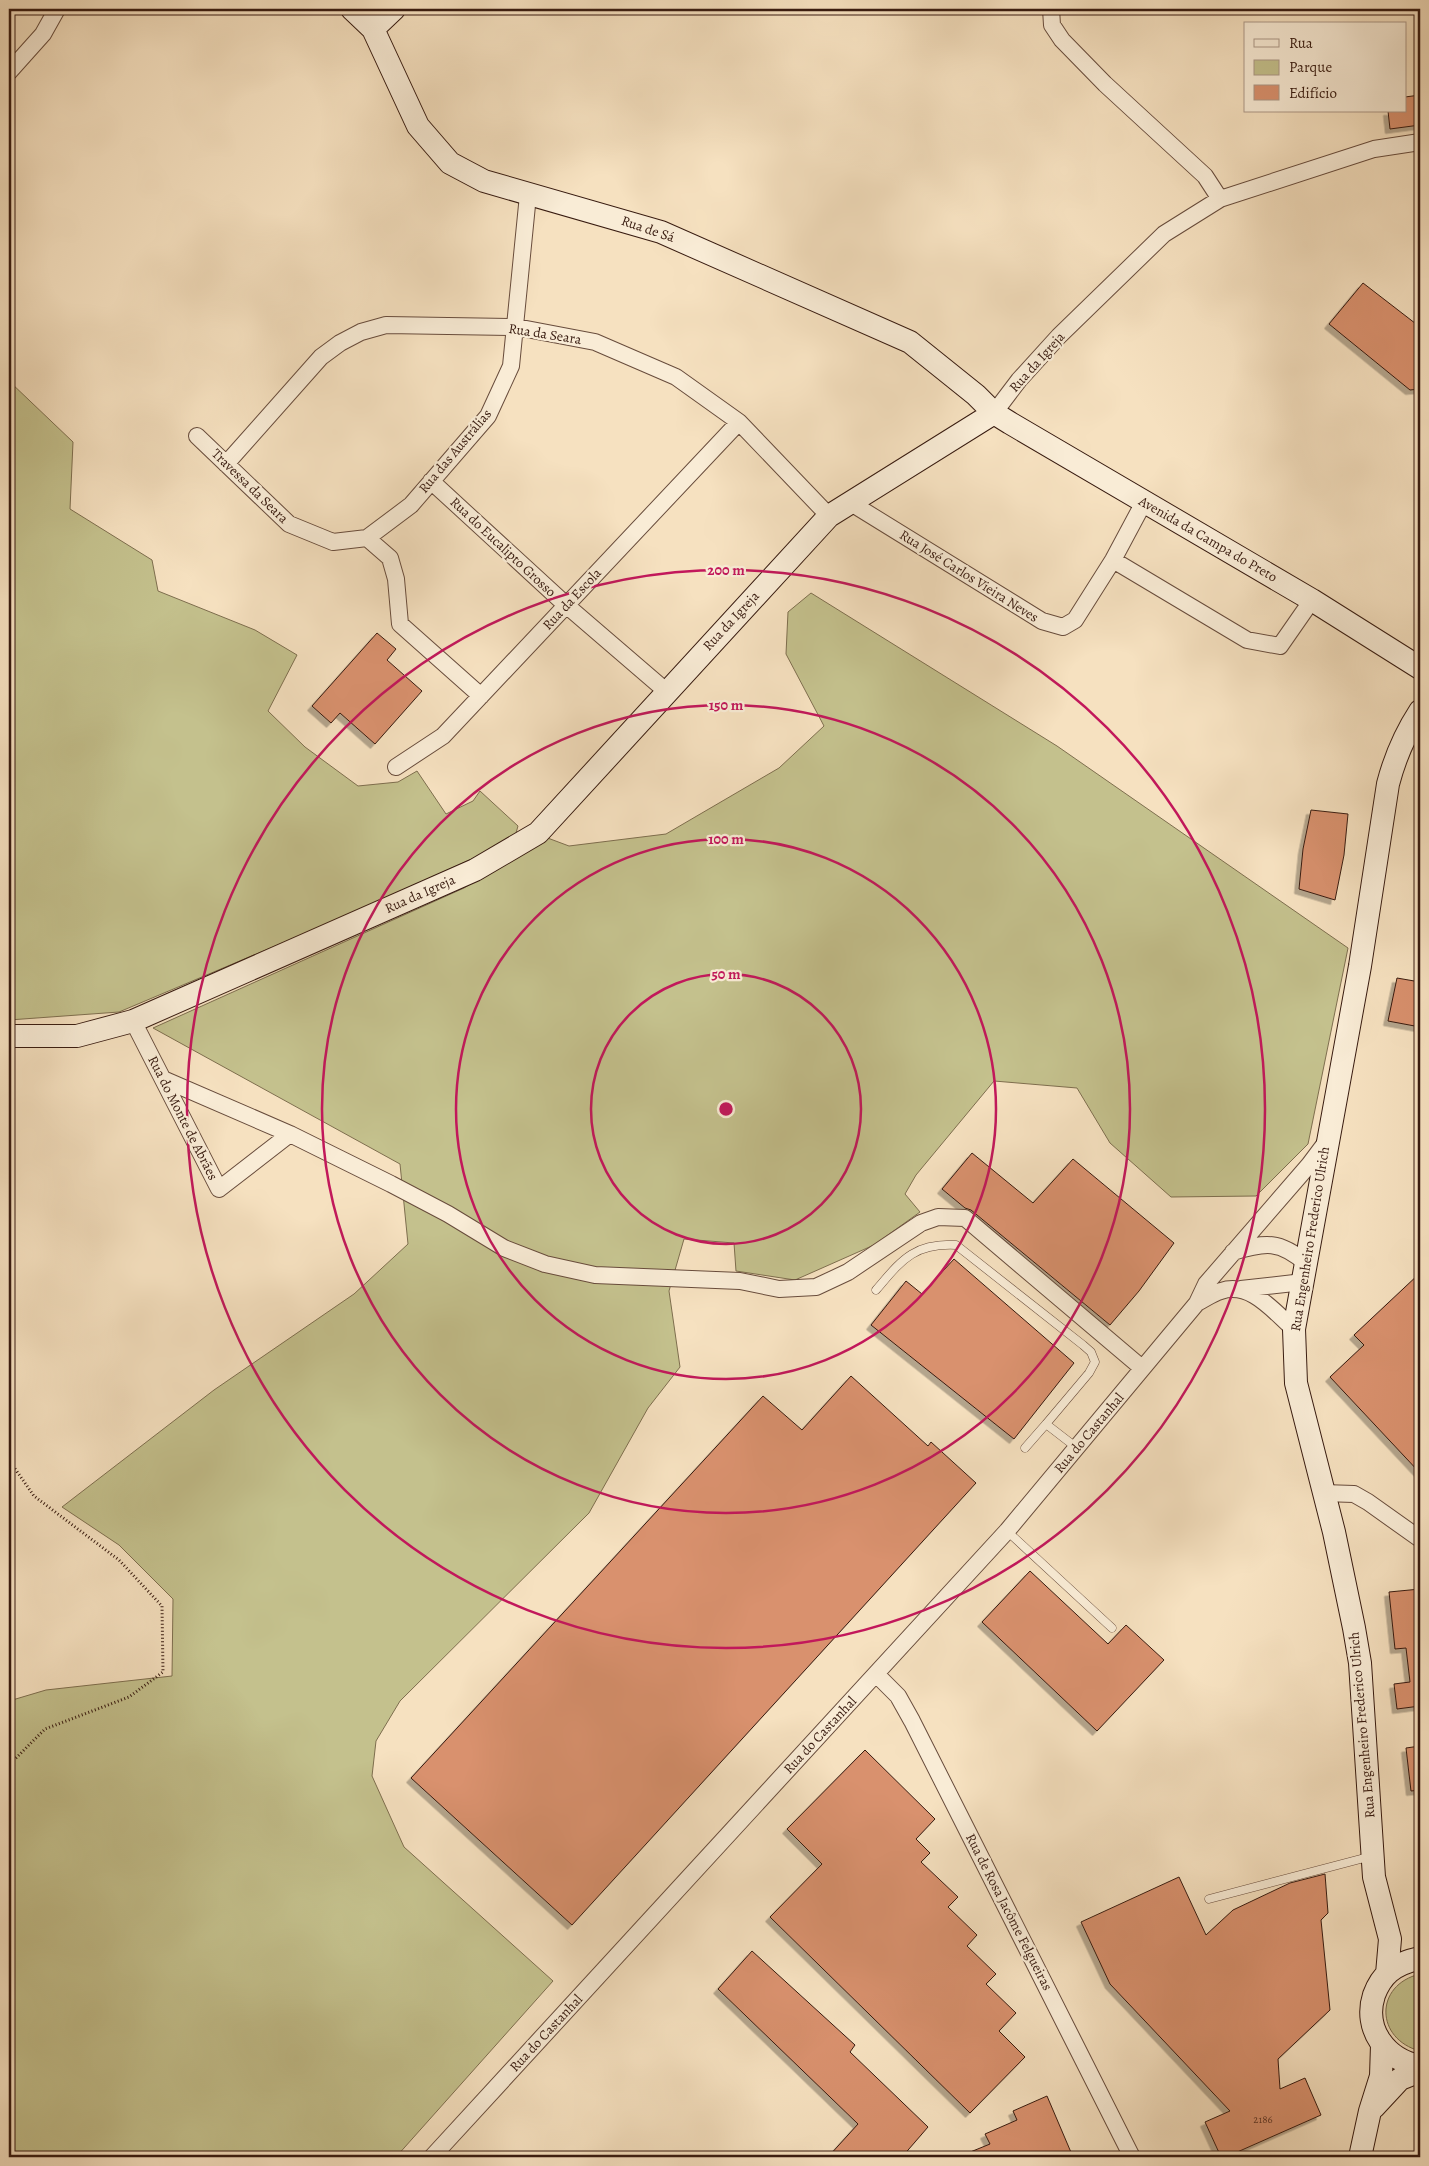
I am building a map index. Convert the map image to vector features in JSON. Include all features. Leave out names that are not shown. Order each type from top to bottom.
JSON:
[{"type":"street","points":[[9,72],[43,34],[58,9]]},
{"type":"street","name":"Rua de Sá","points":[[352,9],[373,29],[418,126],[450,163],[484,182],[661,232],[910,342],[976,395],[994,413]]},
{"type":"street","points":[[373,29],[394,9]]},
{"type":"street","points":[[1051,9],[1052,25],[1062,40],[1105,84],[1205,176],[1220,199]]},
{"type":"street","name":"Rua da Igreja","points":[[9,1036],[77,1036],[133,1021],[475,870],[538,833],[828,516],[994,413],[1019,380],[1059,336],[1164,234],[1220,199],[1374,149],[1420,142]]},
{"type":"street","name":"Rua das Austrálias","points":[[367,538],[410,505],[488,416],[511,366],[528,195]]},
{"type":"street","name":"Rua da Seara","points":[[226,464],[322,357],[340,343],[361,332],[386,325],[516,327],[595,342],[676,377],[739,422],[828,516]]},
{"type":"street","name":"Avenida da Campa do Preto","points":[[994,413],[1312,600],[1420,668]]},
{"type":"street","name":"Rua da Escola","points":[[396,767],[443,736],[739,422]]},
{"type":"street","name":"Travessa da Seara","points":[[197,436],[289,524],[333,542],[367,538]]},
{"type":"street","name":"Rua do Eucalipto Grosso","points":[[431,481],[566,605],[666,692]]},
{"type":"street","name":"Rua José Carlos Vieira Neves","points":[[851,503],[1042,621],[1063,627],[1075,620],[1113,560],[1144,502]]},
{"type":"street","points":[[367,538],[390,558],[396,579],[400,624],[481,696]]},
{"type":"street","points":[[1113,560],[1247,640],[1280,646],[1312,600]]},
{"type":"street","name":"Rua Engenheiro Frederico Ulrich","points":[[1387,1974],[1390,1939],[1378,1893],[1372,1856],[1360,1663],[1349,1602],[1296,1383],[1294,1329],[1360,966],[1388,784],[1405,734],[1420,711]]},
{"type":"street","name":"Rua do Monte de Abrães","points":[[133,1021],[219,1189],[290,1134]]},
{"type":"street","points":[[163,1079],[290,1134],[440,1210],[504,1248],[544,1264],[595,1275],[740,1281],[779,1289],[816,1287],[848,1272],[921,1223],[938,1217],[965,1218],[1142,1368]]},
{"type":"street","name":"Rua do Castanhal","points":[[432,2157],[1007,1531],[1197,1303],[1206,1284],[1327,1142]]},
{"type":"street","points":[[1233,1253],[1258,1245],[1278,1246],[1296,1255],[1305,1273]]},
{"type":"street","name":"Rua do Castanhal","points":[[1197,1303],[1222,1290],[1238,1289],[1305,1273]]},
{"type":"street","points":[[1238,1289],[1260,1298],[1294,1329]]},
{"type":"street","points":[[1323,1493],[1354,1494],[1420,1539]]},
{"type":"street","name":"Rua de Rosa Jacôme Felgueiras","points":[[876,1674],[898,1696],[912,1721],[1132,2157]]},
{"type":"street","name":"Rua Engenheiro Frederico Ulrich","points":[[1385,1920],[1396,1936],[1420,1958]]},
{"type":"street","points":[[1420,1958],[1403,1963],[1387,1974],[1377,1987],[1371,2004],[1372,2022],[1377,2039],[1388,2052],[1404,2062],[1420,2066]]},
{"type":"street","points":[[1360,2157],[1370,2111],[1381,2076],[1382,2044]]},
{"type":"street","points":[[1370,2111],[1400,2079],[1420,2071]]},
{"type":"lane","points":[[876,1290],[904,1257],[919,1250],[943,1244],[956,1245],[1091,1352],[1095,1362],[1089,1374],[1025,1448]]},
{"type":"lane","points":[[1046,1424],[1077,1448]]},
{"type":"lane","points":[[1007,1531],[1112,1628]]},
{"type":"lane","points":[[1209,1899],[1372,1856]]},
{"type":"path","points":[[9,1460],[34,1496],[119,1560],[162,1606],[163,1672],[129,1697],[45,1729],[9,1766]]},
{"type":"green space","points":[[9,381],[73,442],[70,509],[152,560],[158,591],[255,630],[297,655],[268,711],[305,747],[358,786],[398,782],[417,771],[446,814],[473,801],[480,791],[518,826],[514,840],[325,925],[119,1012],[9,1020]]},
{"type":"green space","points":[[811,593],[1057,746],[1348,948],[1308,1144],[1256,1196],[1171,1197],[1110,1143],[1077,1088],[994,1081],[916,1175],[905,1194],[920,1212],[874,1245],[795,1280],[736,1271],[734,1243],[684,1239],[669,1291],[680,1367],[648,1408],[589,1513],[400,1701],[376,1741],[372,1776],[404,1847],[553,1981],[396,2157],[19,2157],[9,2151],[9,1701],[46,1690],[172,1676],[173,1599],[119,1545],[62,1507],[214,1390],[354,1294],[408,1244],[400,1164],[153,1028],[464,888],[545,837],[569,846],[666,834],[779,768],[824,726],[786,654],[788,612]]},
{"type":"green space","points":[[1420,1974],[1420,2051],[1405,2045],[1395,2035],[1388,2024],[1386,2012],[1388,2000],[1394,1989],[1405,1980]]},
{"type":"building","points":[[1420,95],[1420,125],[1390,129],[1388,112],[1406,112],[1406,97]]},
{"type":"building","points":[[1363,283],[1420,327],[1420,389],[1410,390],[1329,324]]},
{"type":"building","points":[[377,633],[396,649],[387,660],[422,691],[375,744],[340,713],[331,723],[312,706]]},
{"type":"building","points":[[1311,810],[1348,814],[1344,855],[1335,900],[1299,889],[1303,849]]},
{"type":"building","points":[[1397,978],[1420,982],[1420,1027],[1388,1021]]},
{"type":"building","points":[[972,1153],[1033,1203],[1073,1159],[1174,1243],[1139,1291],[1110,1325],[971,1210],[965,1208],[942,1189]]},
{"type":"building","points":[[954,1259],[1074,1363],[1014,1439],[871,1325],[906,1281],[922,1294]]},
{"type":"building","points":[[1420,1273],[1420,1473],[1330,1377],[1364,1345],[1354,1335]]},
{"type":"building","points":[[851,1376],[928,1446],[931,1442],[976,1483],[572,1925],[411,1778],[763,1396],[802,1430]]},
{"type":"building","points":[[1030,1571],[1108,1644],[1126,1625],[1164,1660],[1097,1731],[982,1622]]},
{"type":"building","points":[[1420,1589],[1420,1706],[1397,1709],[1394,1684],[1410,1682],[1406,1648],[1395,1649],[1389,1592]]},
{"type":"building","points":[[1420,1746],[1420,1790],[1411,1791],[1406,1748]]},
{"type":"building","points":[[865,1750],[935,1819],[916,1839],[930,1853],[921,1862],[958,1897],[948,1907],[977,1935],[967,1946],[996,1974],[986,1984],[1016,2013],[999,2031],[1025,2057],[970,2113],[770,1917],[822,1864],[787,1829]]},
{"type":"building","points":[[1325,1874],[1328,1913],[1321,1920],[1330,2010],[1278,2059],[1280,2089],[1305,2078],[1321,2115],[1226,2157],[1221,2157],[1205,2122],[1230,2111],[1110,1984],[1081,1922],[1179,1877],[1206,1935],[1233,1910],[1290,1883]]},
{"type":"building","points":[[752,1951],[855,2045],[850,2052],[928,2127],[902,2157],[828,2157],[858,2124],[718,1989]]},
{"type":"building","points":[[1047,2096],[1073,2157],[958,2157],[990,2144],[985,2134],[1017,2120],[1013,2111]]}]
